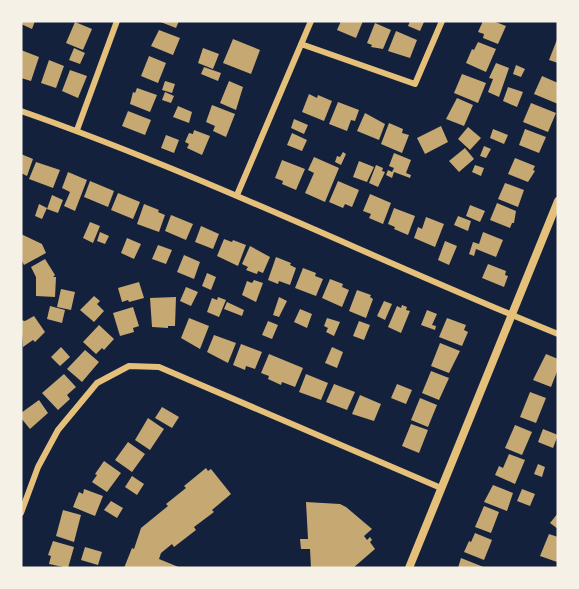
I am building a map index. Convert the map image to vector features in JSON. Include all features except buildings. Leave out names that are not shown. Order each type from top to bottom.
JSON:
[{"type":"street","points":[[77,130],[117,21]]},
{"type":"street","points":[[237,195],[310,21]]},
{"type":"street","points":[[301,44],[414,84],[442,21]]},
{"type":"street","points":[[21,111],[77,130],[237,195],[558,334]]},
{"type":"street","points":[[409,568],[558,201]]},
{"type":"street","points":[[21,513],[38,467],[58,430],[97,383],[129,366],[159,367],[441,488]]}]
